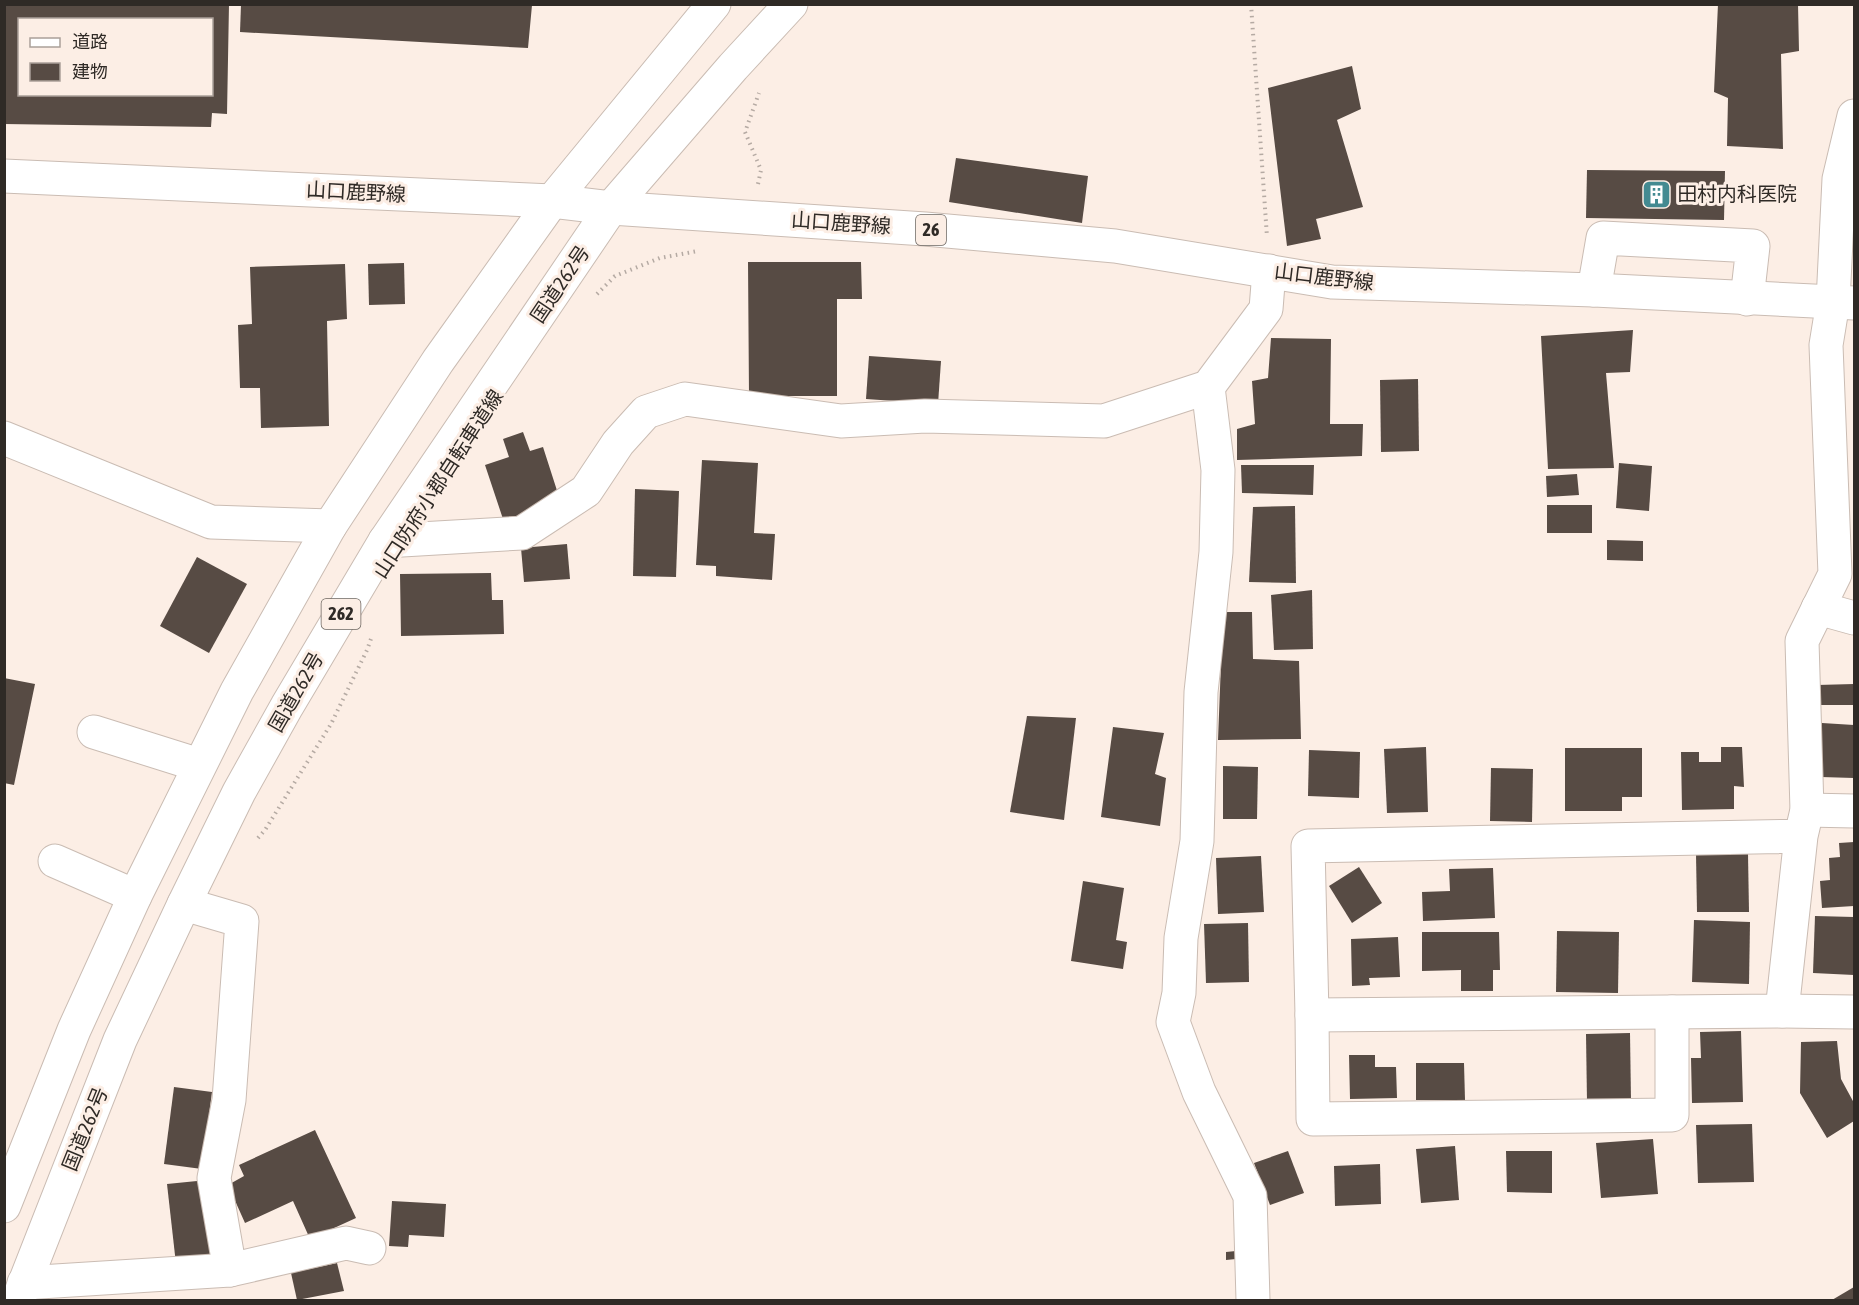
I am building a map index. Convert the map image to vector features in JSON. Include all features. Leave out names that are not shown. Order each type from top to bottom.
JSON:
[{"type":"main road","name":"262","points":[[4,1206],[74,1030],[135,896],[237,691],[330,525],[438,361],[552,201],[714,4]]},
{"type":"main road","name":"国道262号","points":[[21,1292],[120,1040],[184,904],[239,792],[385,541],[611,208],[791,4]]},
{"type":"main road","points":[[1782,1011],[1804,823],[1802,641],[1835,574],[1826,345],[1844,302],[1839,179],[1854,116]]},
{"type":"main road","name":"山口鹿野線","points":[[4,176],[552,201],[611,208],[925,229],[1115,246],[1332,282],[1594,290],[1844,302]]},
{"type":"main road","points":[[1594,290],[1603,238],[1753,246],[1747,299]]},
{"type":"main road","points":[[385,541],[522,533],[586,491],[618,443],[646,412],[685,399],[841,421],[925,416],[1104,421],[1208,387],[1266,309],[1269,271]]},
{"type":"main road","points":[[1208,387],[1218,470],[1216,552],[1201,692],[1197,842],[1180,938],[1179,993],[1173,1022],[1199,1092],[1250,1196],[1253,1300]]},
{"type":"main road","points":[[4,438],[211,522],[330,525]]},
{"type":"main road","points":[[1818,608],[1854,618]]},
{"type":"main road","points":[[94,732],[199,765]]},
{"type":"main road","points":[[1672,1012],[1672,1115],[1313,1119],[1308,846],[1804,823],[1854,811]]},
{"type":"main road","points":[[55,861],[135,896]]},
{"type":"main road","points":[[184,904],[242,921],[229,1100],[214,1178],[231,1270]]},
{"type":"main road","points":[[1312,1015],[1854,1012]]},
{"type":"main road","points":[[21,1292],[231,1270],[346,1244],[369,1248]]},
{"type":"path","points":[[1251,4],[1269,271]]},
{"type":"path","points":[[760,89],[745,132],[761,170]]},
{"type":"path","points":[[594,298],[615,276],[660,258],[702,250]]},
{"type":"path","points":[[258,838],[331,724],[367,650],[374,630]]},
{"type":"building","points":[[4,4],[229,4],[227,114],[212,113],[211,127],[4,124]]},
{"type":"building","points":[[1718,4],[1798,4],[1799,51],[1781,54],[1783,149],[1727,146],[1728,98],[1714,92]]},
{"type":"building","points":[[241,5],[532,5],[528,48],[240,32]]},
{"type":"building","points":[[1352,66],[1361,109],[1337,120],[1363,207],[1316,219],[1321,239],[1287,246],[1268,88]]},
{"type":"building","points":[[956,158],[1088,176],[1082,223],[949,202]]},
{"type":"building","name":"田村内科医院","points":[[1587,170],[1725,171],[1724,220],[1586,218]]},
{"type":"building","points":[[748,262],[861,262],[862,299],[837,299],[837,396],[749,396]]},
{"type":"building","points":[[404,263],[405,304],[369,305],[368,264]]},
{"type":"building","points":[[345,264],[347,319],[327,321],[329,426],[261,428],[260,388],[240,388],[238,325],[252,324],[250,267]]},
{"type":"building","points":[[1633,330],[1630,372],[1606,373],[1614,468],[1548,469],[1541,336]]},
{"type":"building","points":[[1271,338],[1331,339],[1330,424],[1363,424],[1362,456],[1237,460],[1237,429],[1255,424],[1252,381],[1268,378]]},
{"type":"building","points":[[869,356],[941,361],[938,404],[866,399]]},
{"type":"building","points":[[1418,379],[1419,451],[1381,452],[1380,380]]},
{"type":"building","points":[[523,432],[530,451],[543,447],[561,503],[504,522],[485,465],[509,457],[503,439]]},
{"type":"building","points":[[702,460],[758,463],[754,533],[775,534],[772,580],[716,576],[716,566],[696,565]]},
{"type":"building","points":[[1619,463],[1652,466],[1649,511],[1616,508]]},
{"type":"building","points":[[1241,465],[1314,465],[1313,495],[1242,493]]},
{"type":"building","points":[[1577,474],[1579,495],[1547,497],[1546,476]]},
{"type":"building","points":[[635,489],[679,491],[676,577],[633,576]]},
{"type":"building","points":[[1547,505],[1592,505],[1592,533],[1547,533]]},
{"type":"building","points":[[1295,506],[1296,583],[1249,582],[1253,507]]},
{"type":"building","points":[[1607,540],[1643,541],[1643,561],[1607,560]]},
{"type":"building","points":[[567,544],[570,579],[524,582],[521,548]]},
{"type":"building","points":[[197,557],[247,584],[209,653],[160,626]]},
{"type":"building","points":[[491,573],[492,600],[503,600],[504,634],[401,636],[400,574]]},
{"type":"building","points":[[1312,590],[1313,649],[1274,650],[1271,595]]},
{"type":"building","points":[[1223,612],[1252,612],[1253,659],[1299,661],[1301,739],[1218,740]]},
{"type":"building","points":[[4,678],[35,684],[14,785],[4,783]]},
{"type":"building","points":[[1854,684],[1854,705],[1817,705],[1817,685]]},
{"type":"building","points":[[1027,716],[1076,718],[1064,820],[1010,812]]},
{"type":"building","points":[[1822,723],[1854,725],[1854,778],[1821,777]]},
{"type":"building","points":[[1113,727],[1164,733],[1155,774],[1166,778],[1160,826],[1101,817]]},
{"type":"building","points":[[1426,747],[1428,812],[1387,813],[1384,749]]},
{"type":"building","points":[[1721,747],[1742,747],[1744,787],[1734,786],[1734,809],[1682,810],[1681,752],[1699,752],[1699,762],[1721,762]]},
{"type":"building","points":[[1565,748],[1642,748],[1642,797],[1622,797],[1622,811],[1565,811]]},
{"type":"building","points":[[1309,750],[1360,752],[1359,798],[1308,796]]},
{"type":"building","points":[[1223,766],[1258,767],[1257,819],[1223,819]]},
{"type":"building","points":[[1491,768],[1533,769],[1532,822],[1490,821]]},
{"type":"building","points":[[1854,842],[1854,906],[1822,908],[1820,881],[1830,880],[1829,858],[1840,857],[1839,843]]},
{"type":"building","points":[[1696,854],[1748,854],[1749,912],[1697,912]]},
{"type":"building","points":[[1261,856],[1264,912],[1218,914],[1216,858]]},
{"type":"building","points":[[1359,867],[1382,903],[1352,923],[1329,886]]},
{"type":"building","points":[[1493,868],[1495,918],[1423,921],[1422,892],[1450,891],[1449,869]]},
{"type":"building","points":[[1083,881],[1124,888],[1116,940],[1127,942],[1123,969],[1071,961]]},
{"type":"building","points":[[1815,916],[1854,917],[1854,975],[1813,973]]},
{"type":"building","points":[[1694,920],[1750,922],[1749,984],[1692,982]]},
{"type":"building","points":[[1248,923],[1249,982],[1206,983],[1204,924]]},
{"type":"building","points":[[1557,931],[1619,932],[1618,993],[1556,992]]},
{"type":"building","points":[[1422,932],[1499,932],[1500,970],[1493,970],[1493,991],[1461,991],[1461,970],[1422,971]]},
{"type":"building","points":[[1398,937],[1400,977],[1369,978],[1370,985],[1352,986],[1351,939]]},
{"type":"building","points":[[1741,1031],[1743,1102],[1692,1103],[1691,1058],[1701,1058],[1700,1032]]},
{"type":"building","points":[[1630,1033],[1631,1101],[1587,1102],[1586,1034]]},
{"type":"building","points":[[1837,1041],[1841,1079],[1854,1103],[1854,1121],[1827,1138],[1800,1093],[1801,1042]]},
{"type":"building","points":[[1349,1055],[1375,1055],[1375,1067],[1396,1067],[1397,1098],[1350,1099]]},
{"type":"building","points":[[1416,1063],[1464,1063],[1465,1100],[1416,1100]]},
{"type":"building","points":[[174,1087],[212,1092],[202,1169],[164,1164]]},
{"type":"building","points":[[1752,1124],[1754,1182],[1698,1183],[1696,1125]]},
{"type":"building","points":[[315,1130],[356,1218],[310,1239],[293,1201],[245,1223],[228,1185],[244,1176],[239,1165]]},
{"type":"building","points":[[1653,1139],[1658,1194],[1601,1198],[1596,1143]]},
{"type":"building","points":[[1455,1146],[1459,1200],[1421,1203],[1416,1149]]},
{"type":"building","points":[[1288,1151],[1304,1193],[1270,1205],[1254,1163]]},
{"type":"building","points":[[1506,1151],[1552,1151],[1552,1193],[1507,1192]]},
{"type":"building","points":[[1380,1164],[1381,1204],[1335,1206],[1334,1166]]},
{"type":"building","points":[[207,1180],[215,1260],[176,1264],[167,1184]]},
{"type":"building","points":[[392,1201],[446,1204],[444,1237],[409,1235],[408,1247],[389,1246]]},
{"type":"building","points":[[1236,1251],[1236,1259],[1226,1260],[1226,1252]]},
{"type":"building","points":[[337,1263],[344,1291],[297,1300],[291,1273]]},
{"type":"building","points":[[1854,1287],[1854,1300],[1832,1300]]},
{"type":"place","name":"田村内科医院","points":[[1656,194]]}]
